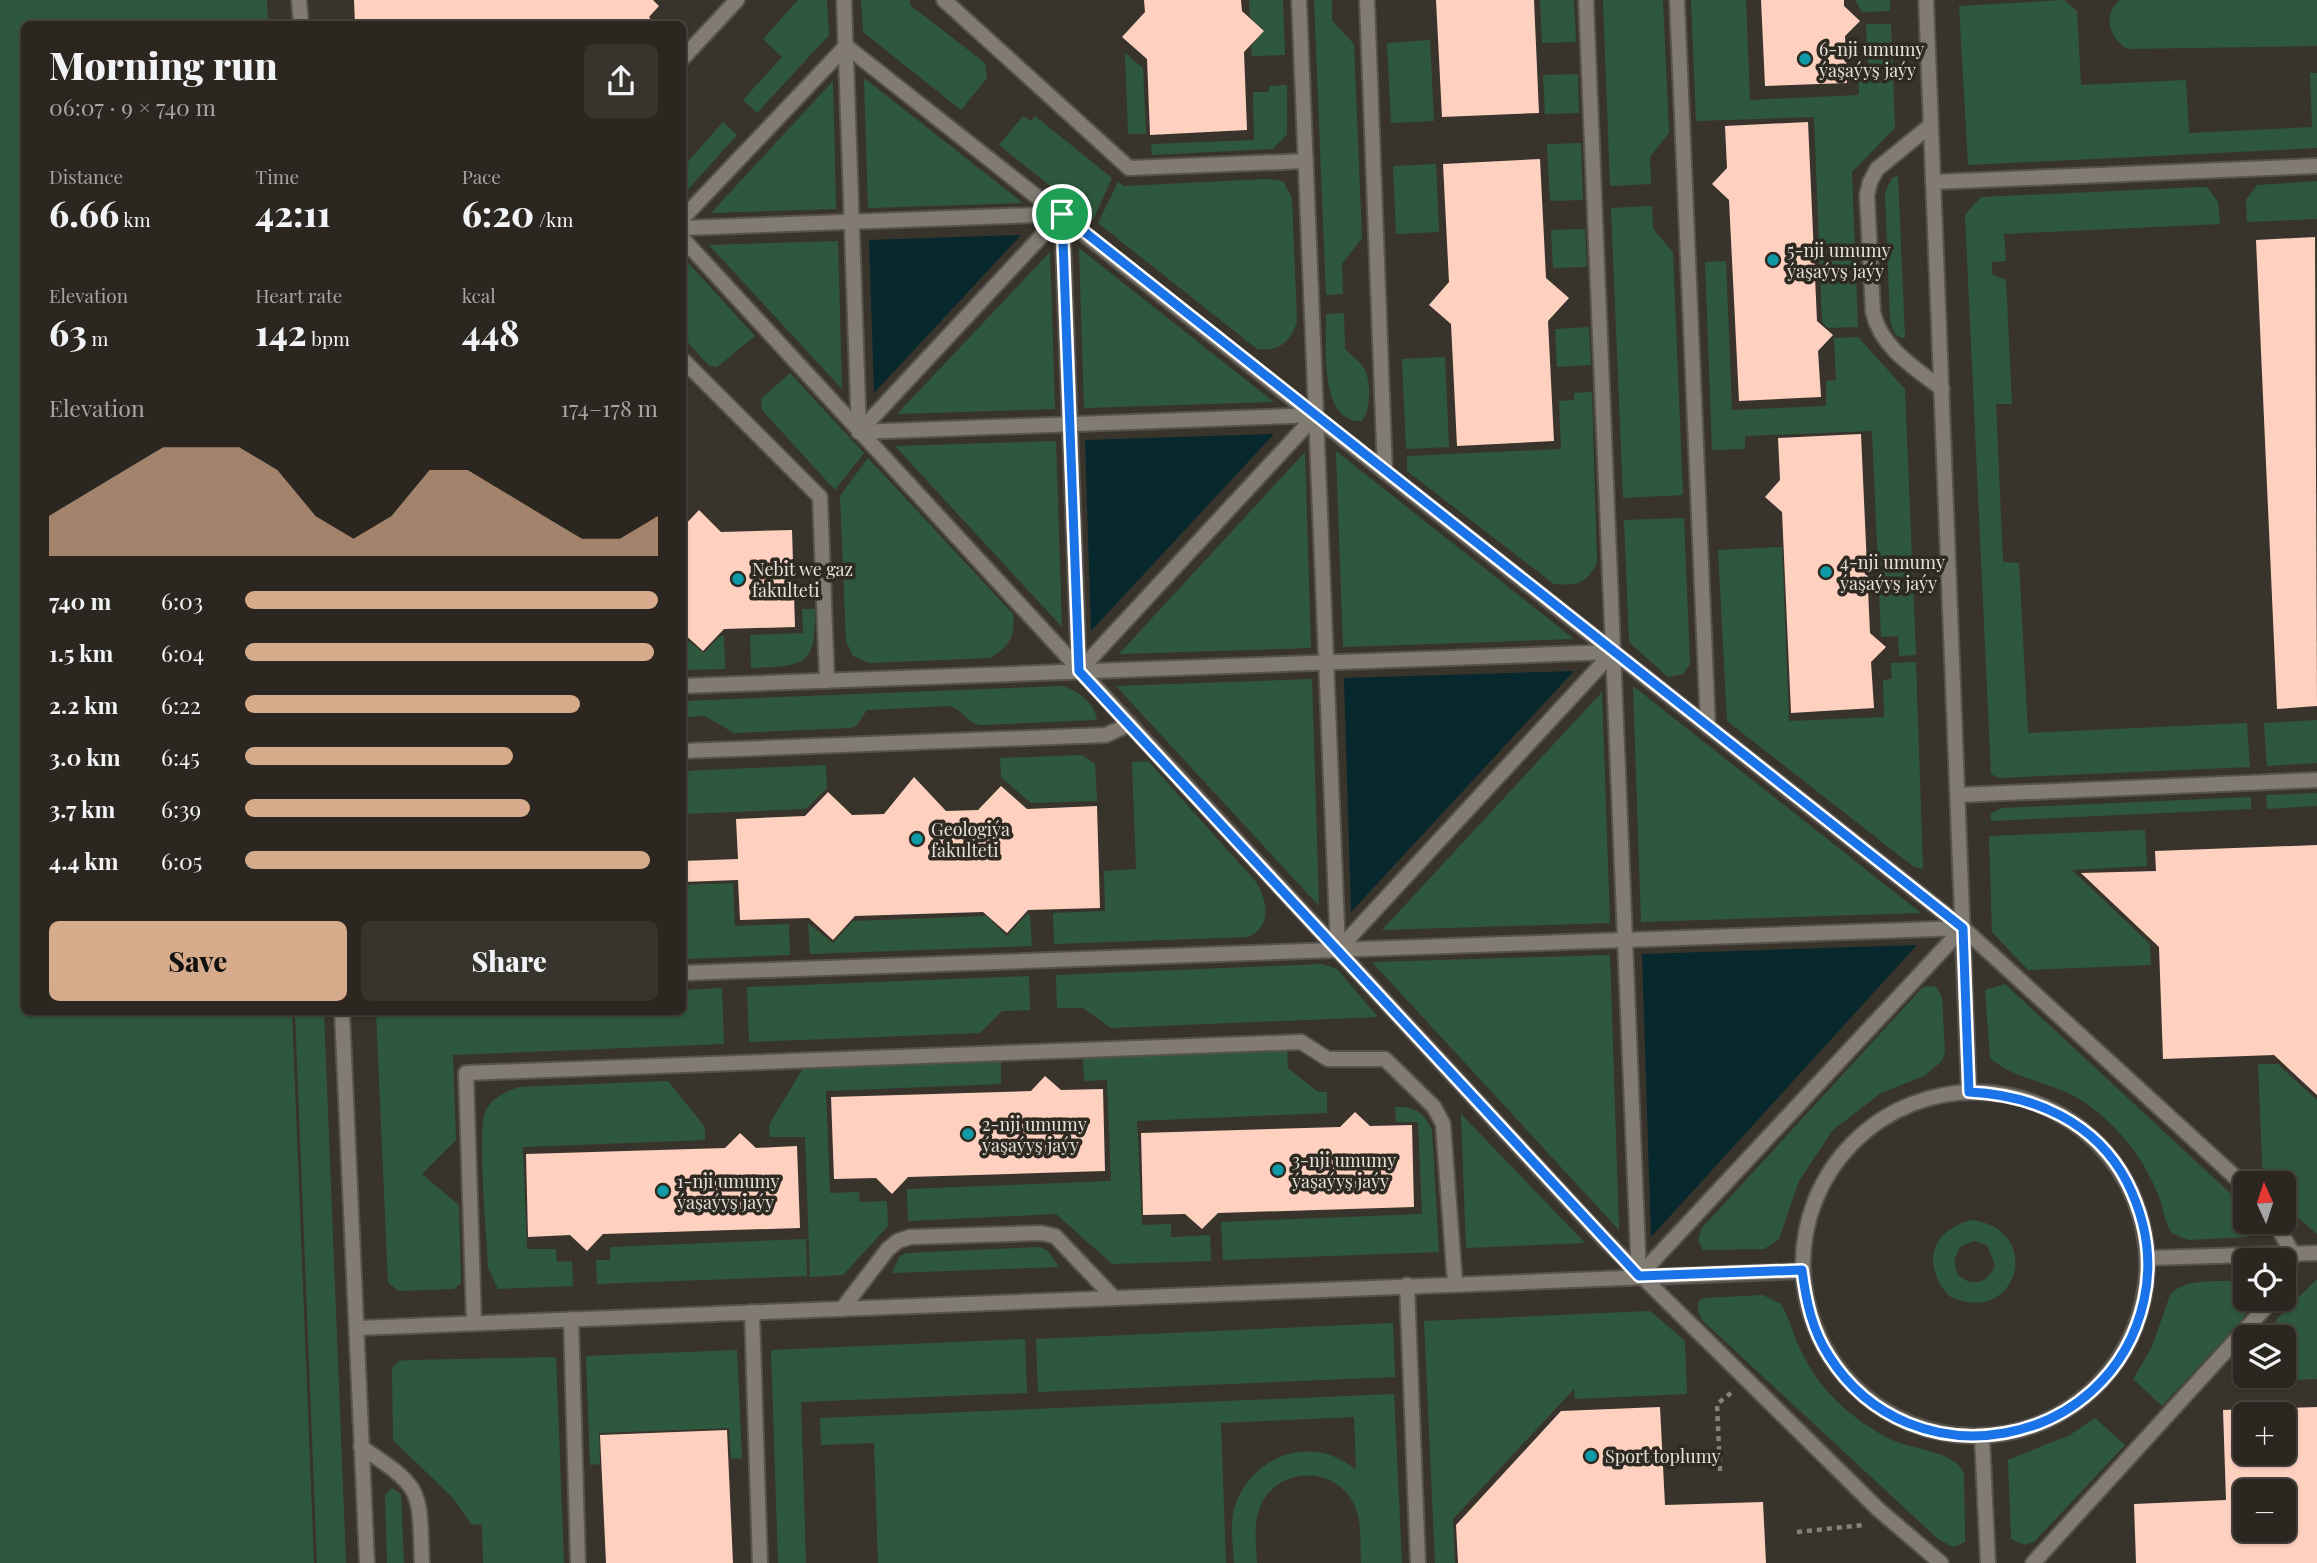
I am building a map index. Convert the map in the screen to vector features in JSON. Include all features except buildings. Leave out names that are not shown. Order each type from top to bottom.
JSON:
[{"type":"lane","points":[[299,0],[301,21]]},
{"type":"lane","points":[[686,55],[737,0]]},
{"type":"lane","points":[[844,0],[859,432]]},
{"type":"lane","points":[[944,0],[1129,169],[1306,161]]},
{"type":"lane","points":[[1299,0],[1338,950]]},
{"type":"lane","points":[[1367,0],[1385,472]]},
{"type":"lane","points":[[1586,0],[1639,1276]]},
{"type":"lane","points":[[1677,0],[1708,727]]},
{"type":"lane","points":[[1926,0],[1969,1092]]},
{"type":"lane","points":[[846,46],[1963,928],[2233,1175]]},
{"type":"lane","points":[[686,215],[846,46]]},
{"type":"lane","points":[[1931,125],[1877,169],[1867,194],[1873,312],[1877,329],[1888,346],[1942,389]]},
{"type":"lane","points":[[1933,182],[2317,166]]},
{"type":"lane","points":[[686,228],[1062,214]]},
{"type":"lane","points":[[1062,214],[1079,671]]},
{"type":"lane","points":[[859,432],[1062,214]]},
{"type":"lane","points":[[686,242],[1639,1276],[1745,1382],[1880,1510],[1941,1563]]},
{"type":"lane","points":[[686,363],[820,497],[827,681]]},
{"type":"lane","points":[[859,432],[1316,415]]},
{"type":"lane","points":[[1079,671],[1316,415]]},
{"type":"lane","points":[[686,686],[1613,652]]},
{"type":"lane","points":[[1338,950],[1613,652]]},
{"type":"lane","points":[[686,751],[1106,735],[1130,724]]},
{"type":"lane","points":[[1958,795],[2317,780]]},
{"type":"lane","points":[[686,973],[1963,928]]},
{"type":"lane","points":[[1639,1276],[1963,928]]},
{"type":"lane","points":[[342,1015],[367,1563]]},
{"type":"lane","points":[[474,1323],[466,1073],[1301,1042],[1328,1059],[1385,1059],[1434,1107],[1443,1124],[1455,1283]]},
{"type":"lane","points":[[1969,1092],[2000,1093],[2029,1100],[2057,1112],[2090,1135],[2122,1172],[2136,1200],[2145,1228],[2149,1258],[2140,1318],[2129,1345],[2105,1378],[2067,1410],[2040,1424],[2011,1433],[1982,1437],[1951,1435],[1922,1429],[1894,1417],[1869,1400],[1847,1380],[1829,1356],[1815,1329],[1806,1300],[1802,1270],[1804,1241],[1815,1202],[1839,1158],[1859,1136],[1910,1104],[1939,1095],[1969,1092]]},
{"type":"lane","points":[[842,1308],[888,1249],[898,1241],[910,1237],[1041,1233],[1055,1236],[1114,1297]]},
{"type":"lane","points":[[2296,1254],[2317,1253]]},
{"type":"lane","points":[[2149,1258],[2233,1256]]},
{"type":"lane","points":[[358,1328],[1802,1270]]},
{"type":"lane","points":[[1407,1285],[1418,1563]]},
{"type":"lane","points":[[2033,1563],[2262,1311]]},
{"type":"lane","points":[[752,1312],[760,1563]]},
{"type":"lane","points":[[570,1319],[579,1563]]},
{"type":"lane","points":[[1982,1437],[1988,1563]]},
{"type":"lane","points":[[360,1447],[405,1476],[419,1501],[422,1563]]},
{"type":"path","points":[[1720,1471],[1717,1404],[1745,1382]]},
{"type":"path","points":[[1797,1532],[1843,1528]]},
{"type":"green space","points":[[0,0],[267,0],[268,21],[21,21],[21,1015],[292,1015],[314,1563],[0,1563]]},
{"type":"green space","points":[[798,0],[827,0],[829,35],[757,113],[743,100],[782,57],[763,39]]},
{"type":"green space","points":[[861,0],[910,0],[910,5],[985,63],[987,78],[961,110],[863,32]]},
{"type":"green space","points":[[1249,0],[1283,0],[1285,55],[1252,56],[1251,46],[1264,31],[1250,17]]},
{"type":"green space","points":[[1314,0],[1332,0],[1332,21],[1354,44],[1362,238],[1342,264],[1343,294],[1326,295]]},
{"type":"green space","points":[[1540,0],[1574,0],[1576,42],[1542,43]]},
{"type":"green space","points":[[1603,0],[1663,0],[1669,133],[1650,157],[1651,184],[1610,186]]},
{"type":"green space","points":[[1691,0],[1746,0],[1750,100],[1859,95],[1858,66],[1868,66],[1866,24],[1891,24],[1895,128],[1852,172],[1858,327],[1828,328],[1822,322],[1814,117],[1696,121]]},
{"type":"green space","points":[[1855,0],[1890,0],[1890,11],[1862,12]]},
{"type":"green space","points":[[2064,0],[2077,11],[2081,85],[2186,80],[2189,133],[2312,127],[2310,73],[2317,73],[2317,148],[1968,165],[1959,6]]},
{"type":"green space","points":[[2120,0],[2317,0],[2317,46],[2127,49],[2116,39],[2110,26],[2111,13]]},
{"type":"green space","points":[[1430,40],[1434,121],[1391,123],[1387,43]]},
{"type":"green space","points":[[1125,53],[1143,68],[1146,134],[1128,134]]},
{"type":"green space","points":[[1578,74],[1579,113],[1545,114],[1543,75]]},
{"type":"green space","points":[[864,78],[1023,203],[868,208]]},
{"type":"green space","points":[[833,81],[836,209],[711,213]]},
{"type":"green space","points":[[1287,85],[1287,134],[1273,149],[1152,155],[1151,144],[1254,140],[1253,92],[1269,92],[1269,86]]},
{"type":"green space","points":[[1023,116],[1031,121],[1035,116],[1112,178],[1093,220],[999,145]]},
{"type":"green space","points":[[723,122],[737,135],[686,192],[686,164]]},
{"type":"green space","points":[[1581,143],[1583,200],[1550,201],[1547,144]]},
{"type":"green space","points":[[1436,164],[1439,232],[1396,234],[1393,166]]},
{"type":"green space","points":[[1898,176],[1905,338],[1896,335],[1890,320],[1885,193],[1892,178]]},
{"type":"green space","points":[[1266,179],[1283,181],[1292,198],[1297,322],[1287,340],[1272,349],[1257,349],[1098,223],[1118,182],[1124,186]]},
{"type":"green space","points":[[2317,181],[2317,219],[2247,222],[2246,200],[2257,185]]},
{"type":"green space","points":[[2207,187],[2218,202],[2220,224],[2004,234],[2006,261],[1992,262],[1992,274],[2006,280],[2012,404],[1996,404],[2003,562],[2019,563],[2028,733],[2247,723],[2250,767],[2000,778],[1991,774],[1965,215],[1981,197]]},
{"type":"green space","points":[[1652,206],[1653,229],[1673,252],[1683,495],[1623,498],[1611,208]]},
{"type":"green space","points":[[1585,229],[1587,267],[1553,268],[1551,230]]},
{"type":"green space","points":[[838,241],[842,389],[709,245]]},
{"type":"green space","points":[[1079,248],[1274,402],[1084,408]]},
{"type":"green space","points":[[1050,252],[1055,409],[897,414]]},
{"type":"green space","points":[[686,260],[755,336],[717,367],[709,366],[686,340]]},
{"type":"green space","points":[[1726,261],[1732,410],[1826,406],[1826,381],[1836,380],[1834,338],[1858,337],[1905,389],[1916,655],[1899,656],[1898,636],[1881,637],[1872,431],[1745,436],[1745,449],[1712,450],[1705,262]]},
{"type":"green space","points":[[1344,313],[1345,349],[1358,361],[1367,375],[1369,396],[1362,421],[1348,418],[1338,409],[1328,380],[1326,314]]},
{"type":"green space","points":[[1589,327],[1591,365],[1557,367],[1555,329]]},
{"type":"green space","points":[[1445,357],[1449,447],[1406,449],[1402,359]]},
{"type":"green space","points":[[790,373],[864,453],[835,490],[762,410],[761,399]]},
{"type":"green space","points":[[1592,392],[1597,563],[1580,582],[1569,585],[1554,584],[1407,471],[1407,456],[1561,449],[1559,401],[1574,400],[1574,393]]},
{"type":"green space","points":[[1056,441],[1062,627],[895,446]]},
{"type":"green space","points":[[1336,451],[1574,639],[1343,647]]},
{"type":"green space","points":[[1305,452],[1311,648],[1119,654]]},
{"type":"green space","points":[[868,458],[1013,614],[1010,640],[997,654],[990,658],[869,663],[853,656],[846,641],[840,496]]},
{"type":"green space","points":[[1684,518],[1690,664],[1683,674],[1668,677],[1629,642],[1624,520]]},
{"type":"green space","points":[[1782,547],[1789,721],[1884,717],[1883,680],[1892,679],[1891,663],[1916,662],[1923,869],[1914,867],[1727,721],[1718,550]]},
{"type":"green space","points":[[802,609],[815,609],[813,642],[804,660],[784,666],[751,668],[750,635],[803,633]]},
{"type":"green space","points":[[720,636],[724,636],[725,669],[686,670],[686,639],[704,653]]},
{"type":"green space","points":[[1312,679],[1319,906],[1116,686]]},
{"type":"green space","points":[[1062,686],[1085,698],[1097,720],[980,725],[949,706],[867,710],[856,726],[850,728],[734,733],[705,716],[686,717],[686,701]]},
{"type":"green space","points":[[1633,686],[1921,913],[1641,922]]},
{"type":"green space","points":[[1602,692],[1610,923],[1382,930]]},
{"type":"green space","points":[[2317,720],[2317,763],[2267,766],[2264,723]]},
{"type":"green space","points":[[1082,755],[1095,764],[1097,801],[1031,803],[1001,777],[1000,758]]},
{"type":"green space","points":[[1148,761],[1256,882],[1266,913],[1261,927],[1248,937],[1054,944],[1053,913],[1105,911],[1104,871],[1136,869],[1132,762]]},
{"type":"green space","points":[[826,765],[827,788],[806,809],[686,814],[686,771]]},
{"type":"green space","points":[[2317,793],[2317,806],[2267,809],[2266,795]]},
{"type":"green space","points":[[2251,797],[2251,809],[1991,821],[1991,813],[2002,808]]},
{"type":"green space","points":[[2145,830],[2147,866],[2072,870],[2150,944],[2151,965],[2028,970],[1992,932],[1989,836]]},
{"type":"green space","points":[[733,883],[735,926],[789,924],[790,955],[687,959],[687,885]]},
{"type":"green space","points":[[1027,914],[1030,915],[1032,946],[810,954],[808,923],[833,943],[853,921],[986,916],[1007,936]]},
{"type":"green space","points":[[1610,955],[1619,1230],[1372,962]]},
{"type":"green space","points":[[1322,964],[1337,969],[1378,1017],[1111,1028],[1083,1008],[1057,1008],[1056,975]]},
{"type":"green space","points":[[1029,976],[1030,1010],[1002,1011],[980,1033],[749,1042],[747,987]]},
{"type":"green space","points":[[2005,984],[2233,1196],[2233,1234],[2249,1234],[2248,1237],[2188,1240],[2172,1233],[2146,1170],[2110,1123],[2075,1097],[2011,1072],[1990,1058],[1985,990]]},
{"type":"green space","points":[[1936,987],[1942,997],[1945,1052],[1942,1061],[1924,1076],[1881,1093],[1833,1130],[1799,1181],[1779,1239],[1764,1249],[1703,1250],[1698,1241],[1701,1229],[1922,988]]},
{"type":"green space","points":[[722,988],[724,1044],[453,1055],[456,1140],[422,1174],[459,1205],[461,1283],[454,1289],[399,1291],[388,1283],[376,1015],[686,1015],[686,990]]},
{"type":"green space","points":[[295,1015],[324,1015],[346,1563],[317,1563]]},
{"type":"green space","points":[[1287,1049],[1288,1068],[1318,1092],[1327,1092],[1327,1113],[1137,1121],[1142,1225],[1171,1224],[1171,1237],[1210,1235],[1211,1261],[1112,1264],[1056,1214],[908,1221],[907,1189],[1111,1181],[1107,1080],[1084,1081],[1083,1057]]},
{"type":"green space","points":[[1001,1060],[1001,1084],[826,1091],[830,1193],[859,1192],[860,1202],[887,1201],[888,1226],[843,1275],[810,1277],[805,1137],[770,1137],[769,1125],[803,1068]]},
{"type":"green space","points":[[2258,1064],[2278,1064],[2317,1100],[2317,1234],[2296,1216],[2296,1171],[2262,1171]]},
{"type":"green space","points":[[668,1081],[705,1127],[705,1140],[523,1147],[527,1249],[556,1249],[557,1262],[572,1261],[573,1286],[498,1289],[488,1268],[482,1163],[483,1123],[485,1112],[491,1103],[504,1093],[519,1087]]},
{"type":"green space","points":[[1395,1107],[1418,1111],[1432,1129],[1439,1252],[1223,1260],[1221,1222],[1422,1214],[1418,1122],[1396,1122]]},
{"type":"green space","points":[[1461,1114],[1585,1243],[1466,1248]]},
{"type":"green space","points":[[1972,1220],[1995,1227],[2009,1241],[2015,1257],[2014,1274],[2006,1289],[1992,1299],[1973,1303],[1949,1296],[1940,1284],[1933,1261],[1935,1250],[1939,1240],[1958,1225]],"holes":[[[1974,1241],[1987,1245],[1995,1265],[1984,1280],[1968,1281],[1957,1274],[1954,1260],[1960,1247]]]},
{"type":"green space","points":[[806,1239],[807,1276],[597,1284],[596,1260],[610,1260],[610,1247]]},
{"type":"green space","points":[[1040,1247],[1048,1251],[1059,1267],[892,1273],[899,1257],[906,1253]]},
{"type":"green space","points":[[2317,1279],[2317,1379],[2296,1380],[2296,1325],[2276,1325],[2277,1319],[2285,1311],[2296,1311],[2296,1300]]},
{"type":"green space","points":[[2233,1282],[2233,1311],[2248,1311],[2162,1406],[2133,1379],[2152,1347],[2170,1295],[2185,1285]]},
{"type":"green space","points":[[1763,1295],[1781,1304],[1809,1367],[1839,1403],[1863,1423],[1890,1439],[1933,1452],[1953,1460],[1960,1466],[1964,1474],[1965,1542],[1953,1547],[1938,1539],[1702,1320],[1698,1311],[1698,1301],[1704,1298]]},
{"type":"green space","points":[[1650,1311],[1685,1341],[1687,1394],[1575,1399],[1574,1389],[1453,1519],[1455,1563],[1435,1563],[1424,1321]]},
{"type":"green space","points":[[1393,1323],[1395,1377],[1038,1392],[1036,1339]]},
{"type":"green space","points":[[1025,1339],[1027,1393],[801,1402],[806,1563],[778,1563],[771,1350]]},
{"type":"green space","points":[[737,1350],[742,1458],[731,1459],[729,1428],[599,1433],[600,1464],[590,1465],[586,1356]]},
{"type":"green space","points":[[556,1357],[564,1563],[483,1563],[482,1525],[471,1524],[454,1499],[393,1440],[392,1368],[399,1361],[408,1360]]},
{"type":"green space","points":[[1394,1394],[1402,1563],[1361,1563],[1359,1522],[1349,1496],[1327,1479],[1299,1476],[1274,1488],[1260,1506],[1256,1530],[1257,1563],[1234,1563],[1234,1509],[1239,1495],[1256,1472],[1280,1457],[1307,1452],[1327,1454],[1356,1469],[1354,1417],[1221,1423],[1226,1563],[878,1563],[874,1443],[821,1445],[820,1418]]},
{"type":"green space","points":[[2095,1418],[2125,1445],[2034,1542],[2024,1545],[2011,1539],[2008,1460],[2070,1435]]},
{"type":"green space","points":[[392,1488],[401,1494],[404,1563],[387,1563],[385,1495]]},
{"type":"water","points":[[1021,235],[874,393],[869,240]]},
{"type":"water","points":[[1274,434],[1091,631],[1085,440]]},
{"type":"water","points":[[1574,671],[1351,912],[1344,678]]},
{"type":"water","points":[[1917,945],[1651,1237],[1642,954]]},
{"type":"place","name":"6-nji umumy ýaşaýyş jaýy","points":[[1805,59]]},
{"type":"place","name":"5-nji umumy ýaşaýyş jaýy","points":[[1773,260]]},
{"type":"place","name":"4-nji umumy ýaşaýyş jaýy","points":[[1826,572]]},
{"type":"place","name":"Nebit we gaz fakulteti","points":[[738,579]]},
{"type":"place","name":"Geologiýa fakulteti","points":[[917,839]]},
{"type":"place","name":"2-nji umumy ýaşaýyş jaýy","points":[[968,1134]]},
{"type":"place","name":"3-nji umumy ýaşaýyş jaýy","points":[[1278,1170]]},
{"type":"place","name":"1-nji umumy ýaşaýyş jaýy","points":[[663,1191]]},
{"type":"place","name":"Sport toplumy","points":[[1591,1456]]},
{"type":"route","points":[[1062,214],[1963,928],[1969,1092],[2000,1093],[2029,1100],[2057,1112],[2082,1128],[2104,1149],[2122,1172],[2136,1200],[2145,1228],[2149,1258],[2147,1288],[2140,1318],[2129,1345],[2112,1370],[2092,1392],[2067,1410],[2040,1424],[2011,1433],[1982,1437],[1951,1435],[1922,1429],[1894,1417],[1869,1400],[1847,1380],[1829,1356],[1815,1329],[1806,1300],[1802,1270],[1639,1276],[1079,671],[1062,214]]}]
